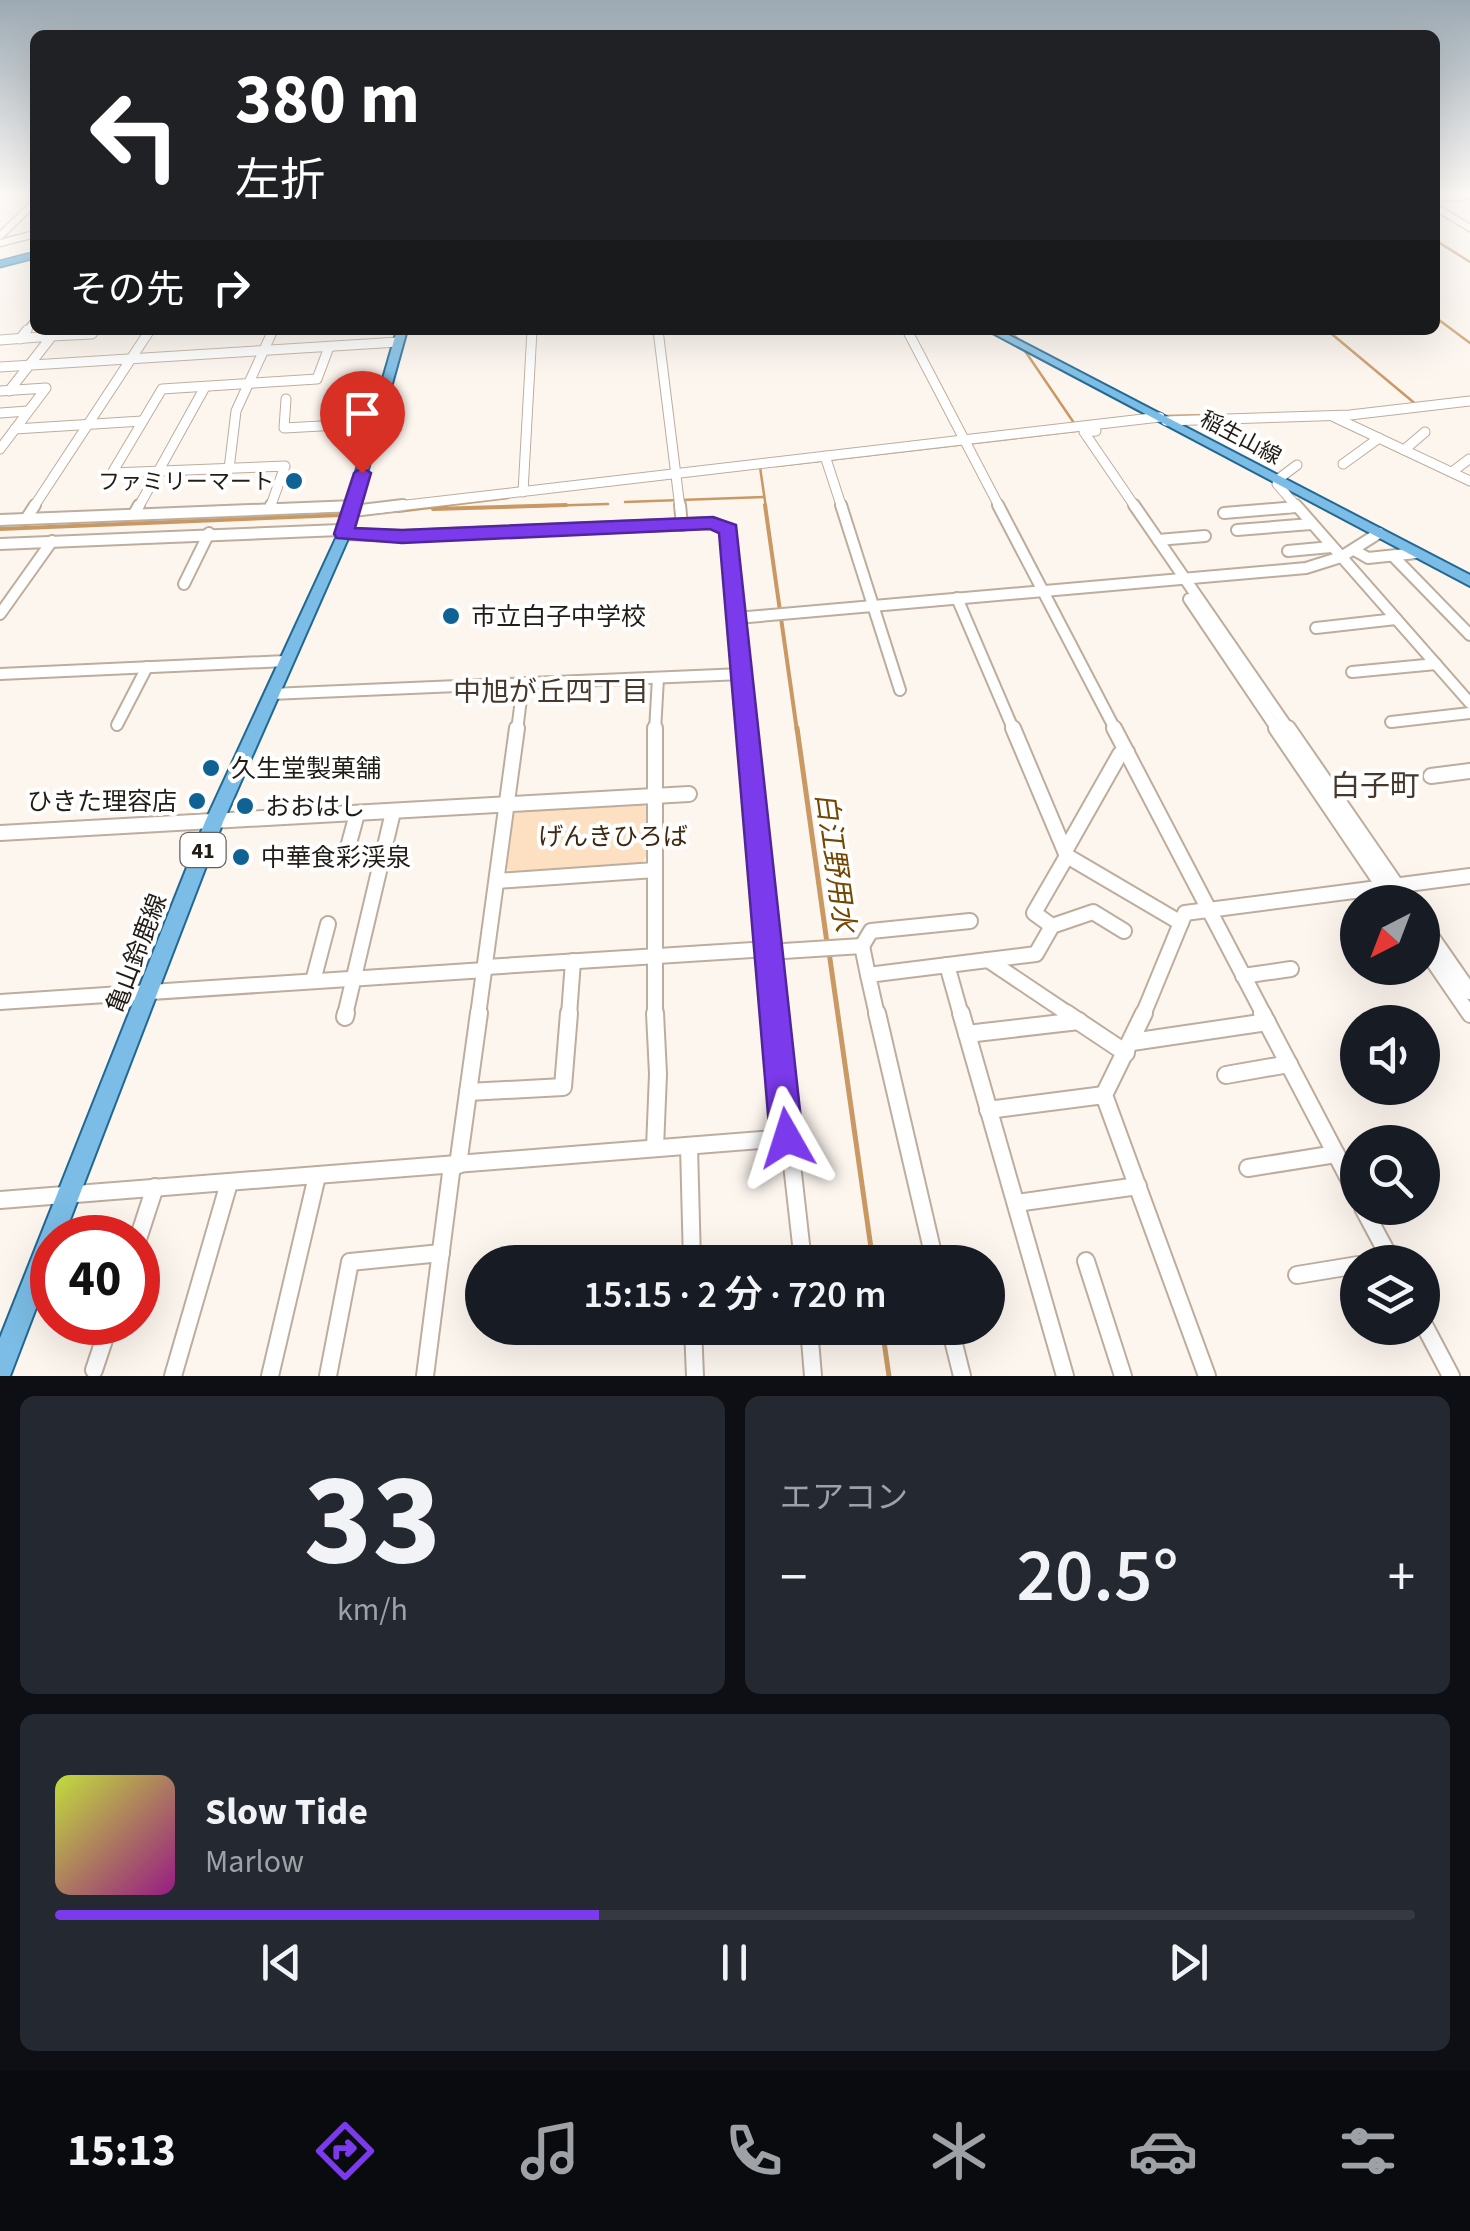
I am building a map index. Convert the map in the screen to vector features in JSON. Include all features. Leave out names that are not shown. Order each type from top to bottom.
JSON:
[{"type":"main road","name":"稲生山線","points":[[1002,335],[1470,582]]},
{"type":"main road","name":"亀山鈴鹿線","points":[[0,1370],[214,822],[353,508],[400,336]]},
{"type":"street","points":[[20,338],[30,326]]},
{"type":"street","points":[[0,340],[72,335]]},
{"type":"street","points":[[26,519],[147,335]]},
{"type":"street","points":[[229,469],[236,411],[272,335]]},
{"type":"street","points":[[523,492],[532,335]]},
{"type":"street","points":[[659,335],[682,524]]},
{"type":"street","points":[[910,335],[1340,1162]]},
{"type":"street","points":[[4,391],[52,336]]},
{"type":"street","points":[[0,367],[329,347],[400,336]]},
{"type":"street","points":[[270,509],[285,466],[112,473],[162,389],[317,379],[329,347]]},
{"type":"street","points":[[134,514],[161,472],[205,386]]},
{"type":"street","points":[[0,449],[46,388],[4,391]]},
{"type":"street","points":[[286,398],[284,428],[376,423]]},
{"type":"street","points":[[0,520],[353,508],[677,476],[966,443],[1085,425],[1388,412],[1470,402]]},
{"type":"street","points":[[0,413],[28,412]]},
{"type":"street","points":[[1330,415],[1470,480]]},
{"type":"street","points":[[15,429],[142,420]]},
{"type":"street","points":[[1165,420],[1084,432],[1389,885]]},
{"type":"street","points":[[1404,450],[1425,432]]},
{"type":"street","points":[[1342,464],[1380,438]]},
{"type":"street","points":[[826,459],[900,690]]},
{"type":"street","points":[[1452,472],[1469,459]]},
{"type":"street","points":[[1297,465],[1277,482],[1436,664],[1464,686],[1470,702]]},
{"type":"street","points":[[1224,513],[1296,507]]},
{"type":"street","points":[[0,544],[210,534],[342,532],[402,536],[713,523],[729,530],[768,951],[801,1245]]},
{"type":"street","points":[[1237,530],[1311,524]]},
{"type":"street","points":[[737,618],[1306,568],[1341,557],[1379,533]]},
{"type":"street","points":[[184,584],[210,534]]},
{"type":"street","points":[[1158,540],[1204,536]]},
{"type":"street","points":[[0,614],[52,541]]},
{"type":"street","points":[[1288,551],[1331,547]]},
{"type":"street","points":[[1354,550],[1368,558],[1416,553]]},
{"type":"street","points":[[1393,556],[1470,635]]},
{"type":"street","points":[[957,598],[1066,854],[1180,923]]},
{"type":"street","points":[[1316,628],[1396,619]]},
{"type":"street","points":[[0,674],[286,661]]},
{"type":"street","points":[[1352,672],[1436,664]]},
{"type":"street","points":[[116,725],[147,667]]},
{"type":"street","points":[[271,694],[742,674]]},
{"type":"street","points":[[655,1148],[658,956],[653,923],[653,728],[658,678]]},
{"type":"street","points":[[424,1376],[486,968],[524,684]]},
{"type":"street","points":[[1391,722],[1470,713]]},
{"type":"street","points":[[1052,926],[1034,913],[1120,754],[1127,752]]},
{"type":"street","points":[[1432,776],[1470,771]]},
{"type":"street","points":[[0,833],[689,794]]},
{"type":"street","points":[[345,1018],[394,812]]},
{"type":"street","points":[[345,858],[358,814]]},
{"type":"street","points":[[496,881],[654,870]]},
{"type":"street","points":[[1398,885],[1470,876]]},
{"type":"street","points":[[1207,1376],[1104,1095],[1129,1048],[1186,913],[1340,892]]},
{"type":"street","points":[[868,975],[1036,954],[1052,926],[1093,912],[1124,931]]},
{"type":"street","points":[[931,1245],[862,946],[871,932],[970,921]]},
{"type":"street","points":[[313,982],[328,924]]},
{"type":"street","points":[[0,1002],[573,961],[862,946]]},
{"type":"street","points":[[1440,949],[1470,992]]},
{"type":"street","points":[[988,960],[1078,1021],[1129,1048],[1268,1022]]},
{"type":"street","points":[[468,1092],[563,1087],[573,961]]},
{"type":"street","points":[[946,965],[1065,1376]]},
{"type":"street","points":[[1243,976],[1291,969]]},
{"type":"street","points":[[1440,971],[1470,1015]]},
{"type":"street","points":[[967,1034],[1078,1021]]},
{"type":"street","points":[[1226,1075],[1289,1064]]},
{"type":"street","points":[[988,1110],[1104,1095]]},
{"type":"street","points":[[0,1200],[787,1138]]},
{"type":"street","points":[[689,1146],[692,1245]]},
{"type":"street","points":[[1248,1168],[1336,1154]]},
{"type":"street","points":[[270,1376],[318,1176]]},
{"type":"street","points":[[173,1376],[229,1182]]},
{"type":"street","points":[[1016,1203],[1138,1186]]},
{"type":"street","points":[[146,1215],[155,1188]]},
{"type":"street","points":[[328,1376],[350,1262],[440,1253]]},
{"type":"street","points":[[1086,1261],[1123,1376]]},
{"type":"street","points":[[1297,1275],[1340,1268]]},
{"type":"street","points":[[94,1370],[102,1345]]},
{"type":"street","points":[[693,1345],[694,1376]]},
{"type":"street","points":[[810,1345],[813,1376]]},
{"type":"street","points":[[954,1345],[962,1376]]},
{"type":"street","points":[[1435,1345],[1451,1376]]},
{"type":"green space","name":"げんきひろば","points":[[641,801],[646,807],[646,857],[638,867],[513,874],[506,868],[512,813],[517,809]]},
{"type":"waterway","points":[[1464,258],[1470,262]]},
{"type":"waterway","points":[[1440,321],[1470,343]]},
{"type":"waterway","points":[[1014,335],[1018,340]]},
{"type":"waterway","points":[[1333,335],[1418,406]]},
{"type":"waterway","points":[[1023,348],[1074,423]]},
{"type":"waterway","points":[[1165,416],[1215,415]]},
{"type":"waterway","points":[[776,466],[1084,430]]},
{"type":"waterway","name":"白江野用水","points":[[760,467],[766,508]]},
{"type":"waterway","points":[[625,502],[764,497]]},
{"type":"waterway","points":[[426,508],[508,498]]},
{"type":"waterway","points":[[478,508],[608,504]]},
{"type":"waterway","points":[[398,511],[447,505]]},
{"type":"waterway","points":[[433,509],[566,505]]},
{"type":"waterway","name":"白江野用水","points":[[765,505],[797,731]]},
{"type":"waterway","points":[[0,529],[342,515]]},
{"type":"waterway","name":"白江野用水","points":[[797,728],[827,943]]},
{"type":"waterway","name":"白江野用水","points":[[829,952],[871,1245]]},
{"type":"waterway","name":"白江野用水","points":[[884,1345],[889,1376]]},
{"type":"place","name":"ファミリーマート","points":[[294,481]]},
{"type":"place","name":"市立白子中学校","points":[[451,616]]},
{"type":"place","name":"久生堂製菓舗","points":[[211,768]]},
{"type":"place","name":"ひきた理容店","points":[[197,801]]},
{"type":"place","name":"おおはし","points":[[245,806]]},
{"type":"place","name":"中華食彩渓泉","points":[[241,857]]},
{"type":"district","name":"中旭が丘四丁目","points":[[551,691]]},
{"type":"district","name":"白子町","points":[[1375,786]]},
{"type":"route","points":[[362,473],[344,534],[402,536],[713,523],[729,530],[787,1138]]}]
